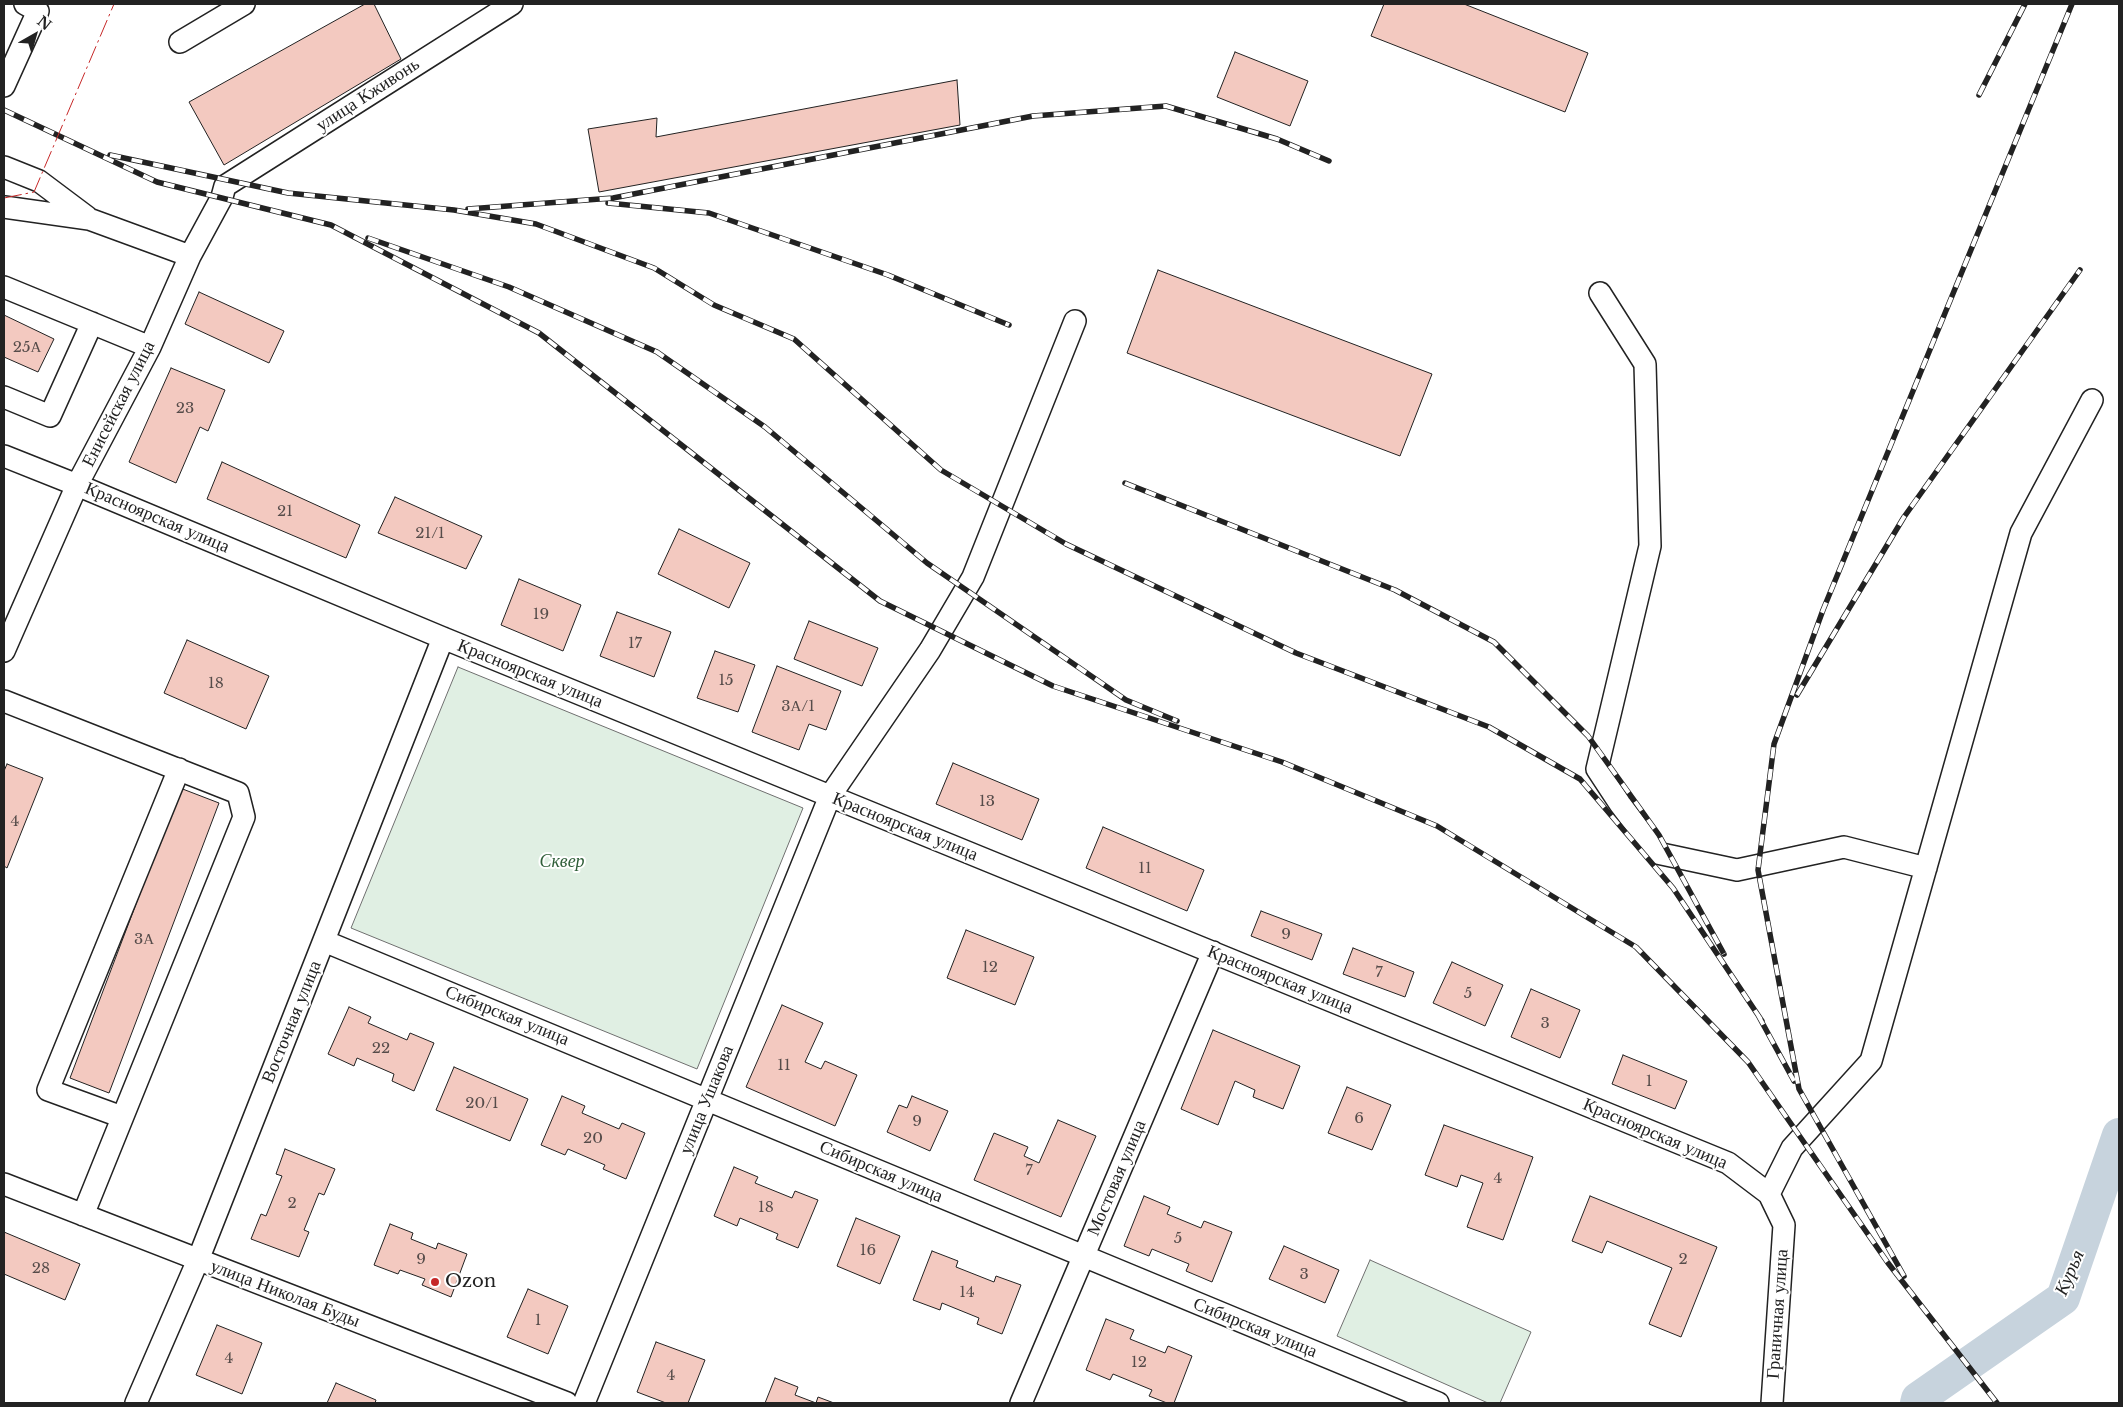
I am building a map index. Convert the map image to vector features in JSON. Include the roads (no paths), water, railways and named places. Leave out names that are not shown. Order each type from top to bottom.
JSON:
[{"type":"street","points":[[4,86],[38,11],[26,4]]},
{"type":"street","points":[[180,42],[244,4]]},
{"type":"street","name":"улица Кживонь","points":[[225,186],[512,4]]},
{"type":"street","points":[[4,167],[39,180],[89,219]]},
{"type":"street","name":"Енисейская улица","points":[[4,651],[77,485],[150,346],[190,256],[222,196],[225,186]]},
{"type":"street","points":[[4,207],[89,219],[190,256]]},
{"type":"street","points":[[4,287],[150,346]]},
{"type":"street","points":[[1600,293],[1645,364],[1650,546],[1597,769],[1656,853],[1737,870],[1844,847],[1926,868]]},
{"type":"street","name":"улица Ушакова","points":[[584,1403],[830,796],[930,650],[972,576],[1075,321]]},
{"type":"street","points":[[4,397],[50,416],[92,323]]},
{"type":"street","points":[[1769,1194],[1792,1148],[1871,1061],[2021,533],[2092,400]]},
{"type":"street","name":"Красноярская улица","points":[[4,456],[443,638],[1728,1164],[1769,1194],[1784,1225]]},
{"type":"street","name":"Восточная улица","points":[[136,1403],[198,1260],[443,638]]},
{"type":"street","points":[[4,701],[238,793],[244,817],[83,1215]]},
{"type":"street","points":[[122,1117],[48,1090],[179,769]]},
{"type":"street","name":"Сибирская улица","points":[[324,941],[1438,1403]]},
{"type":"street","name":"Мостовая улица","points":[[1021,1403],[1212,952]]},
{"type":"street","name":"улица Николая Буды","points":[[4,1184],[567,1403]]},
{"type":"street","name":"Граничная улица","points":[[1772,1403],[1784,1225]]},
{"type":"waterway","name":"Курья","points":[[1917,1403],[1918,1399],[2063,1298],[2119,1135]]},
{"type":"railway","points":[[1979,95],[2025,4]]},
{"type":"railway","points":[[1904,1276],[1799,1089],[1758,870],[1774,744],[1823,610],[2072,4]]},
{"type":"railway","points":[[468,209],[613,198],[1033,116],[1166,106],[1277,139],[1329,161]]},
{"type":"railway","points":[[4,110],[157,182],[331,225],[539,333],[880,601],[1053,686],[1282,762],[1437,826],[1636,947],[1748,1062],[1888,1263],[1997,1403]]},
{"type":"railway","points":[[110,155],[288,193],[454,210],[536,224],[654,268],[714,305],[794,339],[941,470],[1066,544],[1296,653],[1489,727],[1580,779],[1673,888],[1762,1021]]},
{"type":"railway","points":[[608,203],[709,213],[888,275],[1009,325]]},
{"type":"railway","points":[[368,238],[509,287],[657,352],[765,427],[927,563],[1126,700],[1177,721]]},
{"type":"railway","points":[[1797,695],[1904,517],[2080,270]]},
{"type":"railway","points":[[1125,483],[1395,590],[1494,642],[1588,736],[1659,835],[1724,954]]},
{"type":"railway","points":[[1758,1015],[1794,1081]]},
{"type":"place","name":"Ozon","points":[[435,1282]]},
{"type":"park label","name":"Сквер","points":[[562,862]]}]
